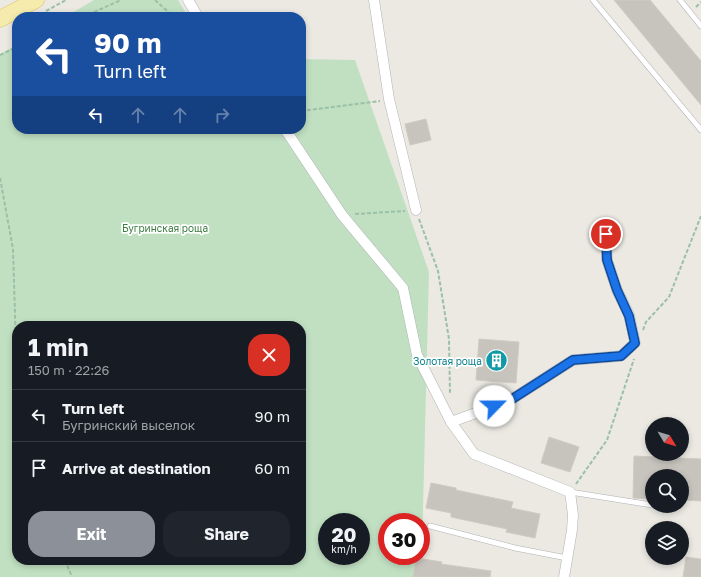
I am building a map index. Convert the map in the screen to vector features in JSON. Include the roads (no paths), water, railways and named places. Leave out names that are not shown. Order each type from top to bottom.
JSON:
[{"type":"main road","points":[[22,12],[38,7]]},
{"type":"main road","points":[[0,19],[12,15]]},
{"type":"street","points":[[374,0],[389,99],[416,210]]},
{"type":"street","points":[[190,1],[196,12]]},
{"type":"street","points":[[288,134],[342,215],[403,288],[417,355],[451,422],[474,454],[570,492],[573,515],[572,530],[564,577]]},
{"type":"street","points":[[451,422],[509,401],[573,360],[621,356],[635,343],[629,316],[617,290],[607,260],[606,234]]},
{"type":"lane","points":[[593,0],[701,130]]},
{"type":"lane","points":[[680,0],[701,26]]},
{"type":"lane","points":[[570,492],[645,504]]},
{"type":"lane","points":[[430,526],[514,548],[567,558]]},
{"type":"place","name":"Золотая роща","points":[[497,361]]},
{"type":"park label","name":"Бугринская роща","points":[[165,228]]}]
